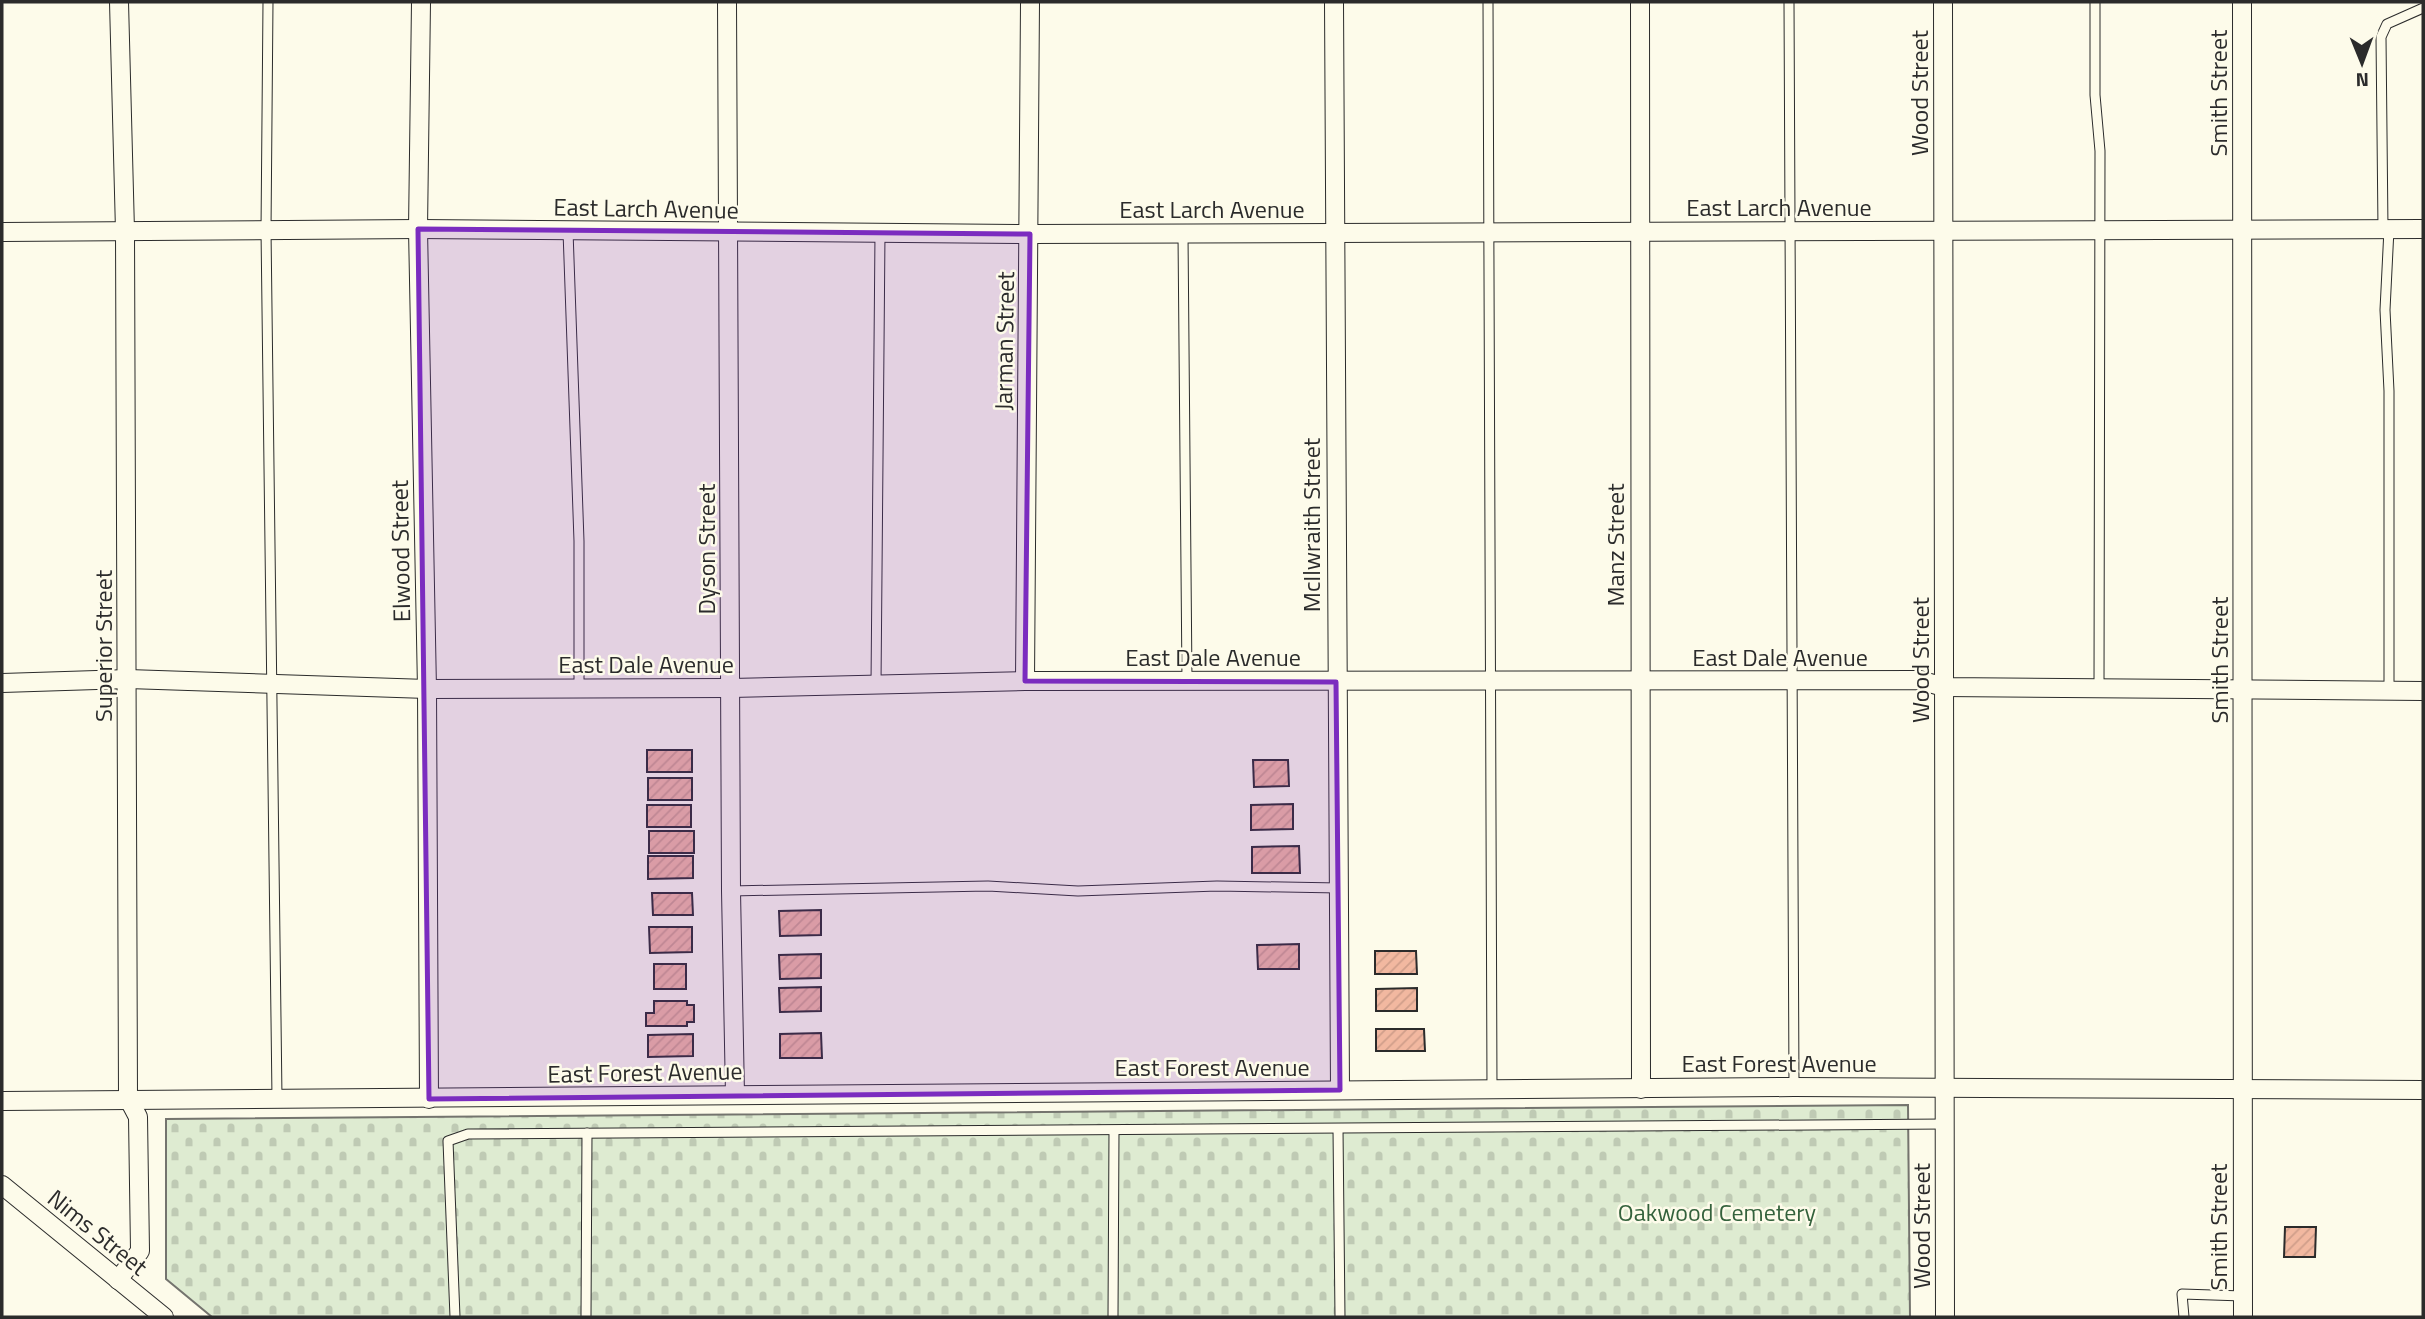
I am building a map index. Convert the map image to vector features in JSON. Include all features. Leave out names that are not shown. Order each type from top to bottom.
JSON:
[{"type":"street","name":"Superior Street","points":[[118,1280],[140,1251],[138,1117],[128,1098],[125,231],[119,2]]},
{"type":"street","name":"Elwood Street","points":[[421,2],[418,229],[427,689],[429,1099]]},
{"type":"street","name":"Dyson Street","points":[[727,2],[731,891],[735,1095]]},
{"type":"street","name":"Jarman Street","points":[[1025,681],[1030,2]]},
{"type":"street","name":"McIlwraith Street","points":[[1335,2],[1339,1090]]},
{"type":"street","name":"Manz Street","points":[[1640,2],[1641,1088]]},
{"type":"street","name":"Wood Street","points":[[1944,2],[1945,1317]]},
{"type":"street","name":"Smith Street","points":[[2242,2],[2242,1317]]},
{"type":"street","name":"East Larch Avenue","points":[[2,232],[418,229],[728,234],[1183,234],[2423,229]]},
{"type":"street","name":"East Dale Avenue","points":[[2,683],[128,679],[427,689],[579,689],[1025,681],[1919,680],[1944,687],[2423,691]]},
{"type":"street","name":"East Forest Avenue","points":[[2,1101],[1794,1087],[2423,1090]]},
{"type":"street","name":"Nims Street","points":[[2,1185],[164,1317]]},
{"type":"lane","points":[[268,2],[266,230],[277,1098]]},
{"type":"lane","points":[[1488,2],[1492,1090]]},
{"type":"lane","points":[[1789,2],[1794,1087]]},
{"type":"lane","points":[[2095,2],[2095,95],[2099,151],[2099,689]]},
{"type":"lane","points":[[2389,691],[2389,391],[2385,310],[2386,229],[2381,37],[2387,24],[2423,8]]},
{"type":"lane","points":[[568,232],[579,541],[579,689]]},
{"type":"lane","points":[[876,685],[880,234]]},
{"type":"lane","points":[[1183,234],[1187,681]]},
{"type":"lane","points":[[731,891],[988,886],[1078,891],[1217,886],[1339,888]]},
{"type":"lane","points":[[455,1317],[448,1140],[468,1135],[1946,1124]]},
{"type":"lane","points":[[1338,1129],[1340,1317]]},
{"type":"lane","points":[[1113,1317],[1114,1130]]},
{"type":"lane","points":[[586,1317],[587,1133]]},
{"type":"lane","points":[[2184,1317],[2182,1294],[2243,1296]]},
{"type":"highlighted area","points":[[418,229],[1030,234],[1025,681],[1336,682],[1340,1090],[429,1099]]},
{"type":"green space","name":"Oakwood Cemetery","points":[[1908,1105],[1910,1317],[212,1317],[166,1279],[166,1119]]},
{"type":"building","points":[[647,750],[692,750],[692,772],[647,772]]},
{"type":"building","points":[[1253,760],[1288,760],[1289,786],[1254,787]]},
{"type":"building","points":[[648,778],[692,778],[692,800],[648,800]]},
{"type":"building","points":[[1293,804],[1293,829],[1251,830],[1251,805]]},
{"type":"building","points":[[647,805],[691,805],[691,827],[647,827]]},
{"type":"building","points":[[649,831],[694,831],[694,853],[649,853]]},
{"type":"building","points":[[1299,846],[1300,873],[1252,873],[1252,847]]},
{"type":"building","points":[[648,856],[693,856],[693,878],[648,879]]},
{"type":"building","points":[[652,893],[692,893],[693,915],[653,915]]},
{"type":"building","points":[[821,910],[821,935],[780,936],[779,911]]},
{"type":"building","points":[[649,927],[692,927],[692,952],[650,953]]},
{"type":"building","points":[[1299,944],[1299,969],[1258,969],[1257,945]]},
{"type":"building","points":[[1375,951],[1416,951],[1417,974],[1375,974]]},
{"type":"building","points":[[821,954],[821,978],[780,979],[779,955]]},
{"type":"building","points":[[654,964],[686,964],[686,989],[654,989]]},
{"type":"building","points":[[821,987],[821,1011],[780,1012],[779,988]]},
{"type":"building","points":[[1417,988],[1417,1011],[1376,1011],[1376,989]]},
{"type":"building","points":[[654,1001],[687,1001],[687,1005],[694,1005],[694,1022],[687,1022],[687,1026],[646,1026],[646,1013],[654,1013]]},
{"type":"building","points":[[1376,1029],[1424,1029],[1425,1051],[1376,1051]]},
{"type":"building","points":[[821,1033],[822,1058],[780,1058],[780,1034]]},
{"type":"building","points":[[693,1034],[693,1056],[648,1057],[648,1035]]},
{"type":"building","points":[[2285,1227],[2316,1227],[2315,1257],[2284,1257]]}]
